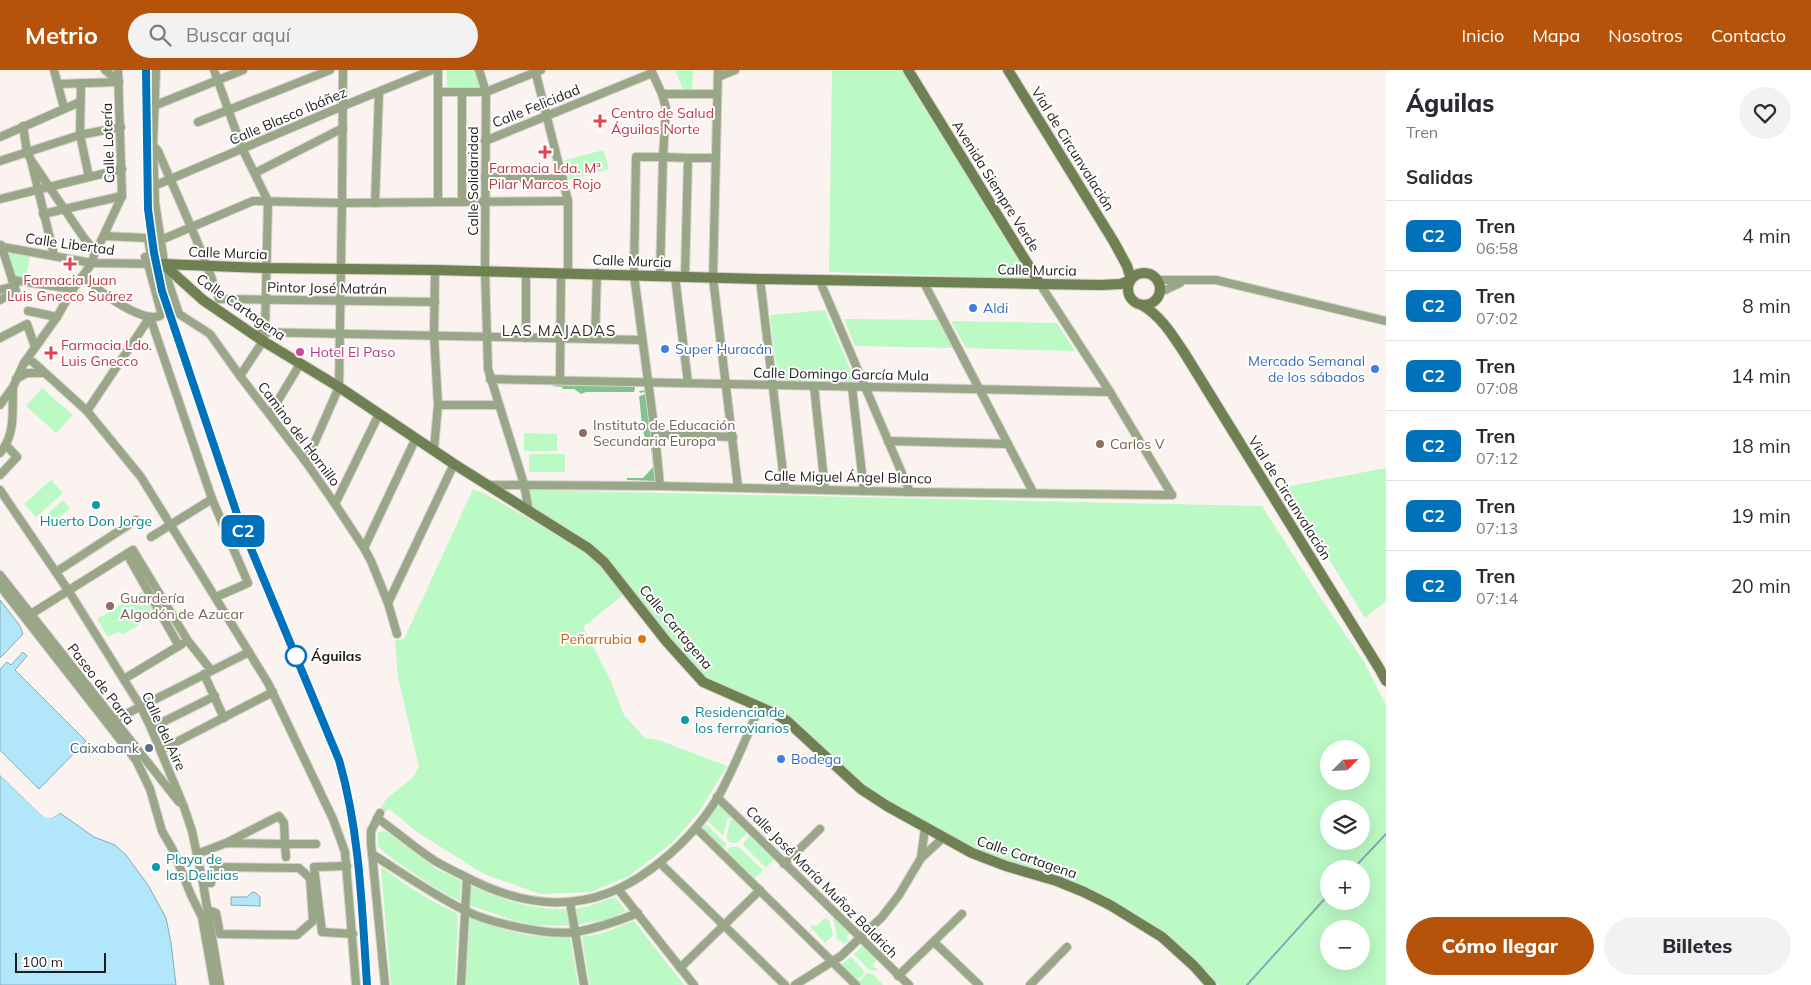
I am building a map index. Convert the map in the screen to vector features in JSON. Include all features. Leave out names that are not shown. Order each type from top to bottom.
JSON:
[{"type":"main road","name":"Avenida Siempre Verde","points":[[908,70],[1040,284]]},
{"type":"main road","name":"Vial de Circunvalación","points":[[1008,70],[1114,242],[1127,266],[1130,279]]},
{"type":"main road","name":"Vial de Circunvalación","points":[[1114,242],[1134,266],[1144,273]]},
{"type":"main road","name":"Calle Murcia","points":[[164,264],[266,268],[597,273],[713,278],[1101,285],[1121,284],[1130,279]]},
{"type":"main road","name":"Calle Cartagena","points":[[164,264],[202,300],[215,302],[252,332],[264,337],[300,364],[339,387],[454,464],[596,555],[636,601],[666,641],[703,682],[776,714],[787,721],[861,789],[924,828],[989,861],[1057,881],[1110,905],[1162,937],[1194,966],[1211,985]]},
{"type":"main road","points":[[1144,273],[1151,275],[1160,286],[1159,294],[1153,303],[1142,306],[1135,303],[1129,297],[1127,288],[1130,279],[1137,274],[1144,273]]},
{"type":"main road","name":"Calle Murcia","points":[[1101,285],[1113,288],[1129,297]]},
{"type":"main road","name":"Vial de Circunvalación","points":[[1159,294],[1160,309],[1170,330],[1386,681]]},
{"type":"main road","name":"Vial de Circunvalación","points":[[1142,306],[1153,312],[1170,330]]},
{"type":"street","points":[[54,70],[64,108]]},
{"type":"street","points":[[105,70],[119,82]]},
{"type":"street","name":"Calle Lotería","points":[[92,263],[95,251],[103,239],[122,196],[118,70]]},
{"type":"street","name":"Camino del Hornillo","points":[[156,70],[153,145],[154,186],[166,275],[179,314],[210,334],[306,462],[335,504],[364,548],[376,573],[397,634]]},
{"type":"street","points":[[214,70],[242,148],[268,201],[264,337],[240,376]]},
{"type":"street","points":[[156,105],[243,70]]},
{"type":"street","points":[[303,70],[306,79]]},
{"type":"street","points":[[198,122],[330,70]]},
{"type":"street","points":[[306,462],[339,387],[343,70]]},
{"type":"street","name":"Calle Blasco Ibáñez","points":[[154,186],[432,70]]},
{"type":"street","points":[[438,70],[438,202]]},
{"type":"street","name":"Calle Solidaridad","points":[[479,70],[486,92],[484,271],[488,369],[524,484],[529,512]]},
{"type":"street","points":[[735,70],[718,73],[713,278],[738,487]]},
{"type":"street","points":[[438,92],[486,92],[537,71],[546,116],[568,202],[560,340],[560,380]]},
{"type":"street","points":[[651,71],[662,94],[666,108],[660,276]]},
{"type":"street","name":"Calle Felicidad","points":[[485,141],[651,71]]},
{"type":"street","points":[[58,84],[119,82]]},
{"type":"street","points":[[81,83],[80,135],[89,177]]},
{"type":"street","points":[[375,203],[379,92]]},
{"type":"street","points":[[462,92],[462,202]]},
{"type":"street","points":[[662,94],[716,94]]},
{"type":"street","points":[[0,137],[80,102]]},
{"type":"street","points":[[24,126],[29,156],[54,256]]},
{"type":"street","points":[[0,161],[29,156],[80,135],[121,127]]},
{"type":"street","points":[[255,173],[343,128]]},
{"type":"street","points":[[153,145],[158,151],[208,266],[215,302]]},
{"type":"street","points":[[29,156],[84,238],[95,251]]},
{"type":"street","points":[[660,486],[656,434],[634,275],[636,157],[715,158]]},
{"type":"street","points":[[688,158],[680,276],[688,383]]},
{"type":"street","points":[[0,199],[122,169]]},
{"type":"street","points":[[485,177],[563,179]]},
{"type":"street","points":[[43,214],[122,196]]},
{"type":"street","points":[[161,240],[253,201],[342,203],[568,202]]},
{"type":"street","points":[[82,277],[109,298],[150,317],[160,316],[161,312],[146,260],[151,256],[148,238],[103,239]]},
{"type":"street","points":[[2,250],[14,286]]},
{"type":"street","name":"Calle Libertad","points":[[2,250],[92,263],[146,260],[164,264]]},
{"type":"street","points":[[0,405],[14,383],[26,369],[34,348],[57,317],[92,263]]},
{"type":"street","points":[[434,449],[438,405],[434,335],[436,270]]},
{"type":"street","points":[[526,272],[526,338]]},
{"type":"street","points":[[595,339],[597,273]]},
{"type":"street","points":[[760,279],[785,489]]},
{"type":"street","points":[[819,279],[910,492]]},
{"type":"street","points":[[1159,294],[1175,285],[1194,279]]},
{"type":"street","points":[[1157,280],[1216,280],[1386,321]]},
{"type":"street","points":[[923,281],[1033,492]]},
{"type":"street","name":"Avenida Siempre Verde","points":[[1040,284],[1110,392],[1172,495]]},
{"type":"street","points":[[0,300],[14,286]]},
{"type":"street","points":[[0,290],[14,286],[73,290]]},
{"type":"street","name":"Pintor José Matrán","points":[[215,302],[265,299],[435,302]]},
{"type":"street","points":[[28,311],[57,317]]},
{"type":"street","points":[[87,411],[150,317]]},
{"type":"street","points":[[150,317],[212,498],[248,583],[216,597]]},
{"type":"street","points":[[0,338],[27,324],[34,348],[35,370],[26,369]]},
{"type":"street","points":[[264,337],[339,333],[560,340],[642,340]]},
{"type":"street","points":[[34,363],[87,411],[141,477],[273,692],[333,819],[345,852],[356,985]]},
{"type":"street","points":[[270,414],[300,364]]},
{"type":"street","points":[[26,369],[44,373]]},
{"type":"street","name":"Calle Domingo García Mula","points":[[490,379],[1110,392]]},
{"type":"street","points":[[0,453],[11,435],[14,383]]},
{"type":"street","points":[[814,386],[825,490]]},
{"type":"street","points":[[852,387],[864,491]]},
{"type":"street","points":[[438,405],[498,405]]},
{"type":"street","points":[[335,504],[379,414]]},
{"type":"street","points":[[656,434],[733,437]]},
{"type":"street","points":[[364,548],[416,438]]},
{"type":"street","points":[[888,440],[1008,444]]},
{"type":"street","points":[[0,475],[17,457],[6,445]]},
{"type":"street","points":[[388,604],[454,464]]},
{"type":"street","name":"Calle Miguel Ángel Blanco","points":[[488,485],[738,487],[910,492],[1172,495]]},
{"type":"street","name":"Calle del Aire","points":[[0,490],[68,590],[124,679],[141,707],[161,750],[184,807],[197,854],[220,985]]},
{"type":"street","points":[[151,536],[212,498]]},
{"type":"street","points":[[56,572],[136,520]]},
{"type":"street","points":[[31,614],[133,550],[208,672],[224,718]]},
{"type":"street","points":[[127,554],[179,646]]},
{"type":"street","name":"Paseo de Parra","points":[[0,575],[184,807]]},
{"type":"street","points":[[0,586],[136,760],[150,789],[162,831],[173,850],[202,917],[214,985]]},
{"type":"street","points":[[124,679],[188,641]]},
{"type":"street","points":[[114,720],[249,652]]},
{"type":"street","points":[[161,750],[273,692]]},
{"type":"street","points":[[151,728],[215,696]]},
{"type":"street","points":[[385,985],[371,831],[379,816],[436,861],[484,886],[517,898],[550,903],[587,900],[618,889],[640,877],[660,863],[696,828],[718,797],[760,708]]},
{"type":"street","points":[[163,782],[172,777]]},
{"type":"street","name":"Calle José María Muñoz Baldrich","points":[[718,797],[909,985]]},
{"type":"street","points":[[197,854],[226,843],[279,816],[284,823],[286,857]]},
{"type":"street","points":[[696,828],[856,984]]},
{"type":"street","points":[[921,858],[924,828]]},
{"type":"street","points":[[785,864],[820,829]]},
{"type":"street","points":[[795,985],[833,963],[861,938],[900,895],[921,858],[943,838]]},
{"type":"street","points":[[226,843],[316,844]]},
{"type":"street","points":[[372,854],[464,911],[531,930],[554,933],[574,932],[609,925],[638,913]]},
{"type":"street","points":[[660,863],[785,985]]},
{"type":"street","points":[[347,866],[314,867],[322,932],[353,934]]},
{"type":"street","points":[[203,883],[211,883],[214,867],[299,868],[310,878],[313,921],[297,935],[220,934],[216,913],[208,910]]},
{"type":"street","points":[[460,985],[467,878]]},
{"type":"street","points":[[618,889],[694,985]]},
{"type":"street","points":[[680,968],[760,890]]},
{"type":"street","points":[[570,902],[584,985]]},
{"type":"street","points":[[898,975],[962,914]]},
{"type":"street","points":[[934,942],[979,985]]},
{"type":"street","points":[[1030,985],[1067,947]]},
{"type":"green space","points":[[446,70],[474,70],[480,87],[447,87]]},
{"type":"green space","points":[[675,70],[693,70],[692,90],[683,90]]},
{"type":"green space","points":[[832,70],[904,70],[1032,279],[829,272]]},
{"type":"green space","points":[[603,150],[609,169],[569,180],[563,161]]},
{"type":"green space","points":[[10,253],[30,256],[26,277],[15,276],[8,255]]},
{"type":"green space","points":[[825,310],[856,382],[778,382],[770,315]]},
{"type":"green space","points":[[844,319],[941,320],[955,348],[855,346]]},
{"type":"green space","points":[[951,321],[1057,323],[1075,351],[966,348]]},
{"type":"green space","points":[[553,385],[633,386],[635,388],[634,392],[586,392],[581,394],[574,389],[563,389]]},
{"type":"green space","points":[[42,388],[73,415],[56,433],[26,406]]},
{"type":"green space","points":[[646,390],[656,481],[627,480],[627,478],[643,478],[653,467],[650,438],[646,438],[644,435],[639,397],[645,394],[639,391]]},
{"type":"green space","points":[[524,433],[557,434],[557,451],[524,451]]},
{"type":"green space","points":[[529,454],[565,454],[565,472],[529,472]]},
{"type":"green space","points":[[1386,468],[1386,601],[1365,618],[1285,487]]},
{"type":"green space","points":[[51,480],[63,493],[36,517],[24,504]]},
{"type":"green space","points":[[473,489],[579,547],[593,557],[623,595],[583,627],[610,679],[624,715],[645,738],[659,740],[727,766],[699,812],[673,842],[629,876],[591,892],[540,894],[484,874],[417,832],[389,809],[372,826],[386,799],[412,778],[419,767],[398,677],[395,640],[404,639]]},
{"type":"green space","points":[[529,490],[1262,506],[1363,660],[1386,705],[1386,985],[1219,985],[1197,961],[1153,926],[976,851],[866,789],[822,749],[745,698],[701,676],[686,661],[623,578],[536,510],[531,504]]},
{"type":"green space","points":[[63,500],[70,508],[53,523],[46,515]]},
{"type":"green space","points":[[143,591],[157,613],[122,635],[119,631],[108,637],[97,619]]},
{"type":"green space","points":[[721,802],[733,814],[727,820],[723,836],[708,821]]},
{"type":"green space","points":[[735,815],[750,830],[737,843],[731,843],[726,838],[730,821]]},
{"type":"green space","points":[[706,824],[727,845],[720,851],[700,831]]},
{"type":"green space","points":[[382,831],[387,832],[435,868],[461,881],[460,901],[418,876],[378,847],[378,833]]},
{"type":"green space","points":[[752,833],[781,861],[778,864],[774,860],[766,868],[744,846],[744,842]]},
{"type":"green space","points":[[730,847],[739,847],[763,870],[755,878],[759,883],[757,886],[724,854]]},
{"type":"green space","points":[[381,868],[419,893],[458,914],[455,985],[391,985]]},
{"type":"green space","points":[[470,886],[529,906],[566,909],[569,926],[532,925],[469,905]]},
{"type":"green space","points":[[615,897],[626,911],[608,919],[577,925],[575,909]]},
{"type":"green space","points":[[831,910],[853,932],[846,937],[849,940],[844,944],[836,938],[833,917],[828,913]]},
{"type":"green space","points":[[470,918],[519,933],[543,937],[570,938],[578,985],[466,985]]},
{"type":"green space","points":[[824,918],[829,920],[833,935],[825,943],[810,927],[812,925],[817,926]]},
{"type":"green space","points":[[634,921],[684,985],[590,985],[582,937],[600,934]]},
{"type":"green space","points":[[865,944],[895,974],[892,977],[890,972],[877,960],[872,965],[877,969],[875,971],[868,969],[854,954]]},
{"type":"green space","points":[[851,957],[865,972],[855,982],[839,966]]},
{"type":"green space","points":[[867,973],[874,975],[883,985],[858,985]]},
{"type":"water","points":[[0,600],[20,626],[23,634],[0,658]]},
{"type":"water","points":[[23,652],[27,656],[15,670],[86,741],[39,789],[0,750],[0,669],[7,662],[11,665]]},
{"type":"water","points":[[0,775],[41,815],[54,817],[60,813],[94,837],[115,845],[126,855],[148,885],[166,918],[176,985],[0,985]]},
{"type":"water","points":[[252,892],[260,897],[260,906],[231,905],[231,897],[247,897]]},
{"type":"pier","points":[[0,772],[42,813],[47,815],[61,811],[60,813],[54,817],[47,818],[41,815],[0,775]]},
{"type":"waterway","points":[[1361,860],[1386,834]]},
{"type":"waterway","points":[[1247,985],[1320,904]]},
{"type":"train","name":"C2","points":[[146,70],[148,209],[162,291],[239,520],[339,760],[350,802],[360,886],[367,985]]},
{"type":"place","name":"Centro de Salud Águilas Norte","points":[[600,121]]},
{"type":"place","name":"Farmacia Lda. Mª Pilar Marcos Rojo","points":[[545,152]]},
{"type":"place","name":"Farmacia Juan Luis Gnecco Suárez","points":[[70,264]]},
{"type":"place","name":"Aldi","points":[[973,308]]},
{"type":"place","name":"Super Huracán","points":[[665,349]]},
{"type":"place","name":"Hotel El Paso","points":[[300,352]]},
{"type":"place","name":"Farmacia Ldo. Luis Gnecco","points":[[51,353]]},
{"type":"place","name":"Mercado Semanal de los sábados","points":[[1375,369]]},
{"type":"place","name":"Instituto de Educación Secundaria Europa","points":[[583,433]]},
{"type":"place","name":"Carlos V","points":[[1100,444]]},
{"type":"place","name":"Huerto Don Jorge","points":[[96,505]]},
{"type":"place","name":"Guardería Algodón de Azucar","points":[[110,606]]},
{"type":"place","name":"Peñarrubia","points":[[642,639]]},
{"type":"place","name":"Águilas","points":[[296,656]]},
{"type":"place","name":"Residencia de los ferroviarios","points":[[685,720]]},
{"type":"place","name":"Caixabank","points":[[149,748]]},
{"type":"place","name":"Bodega","points":[[781,759]]},
{"type":"place","name":"Playa de las Delicias","points":[[156,867]]},
{"type":"district","name":"LAS MAJADAS","points":[[559,331]]}]
